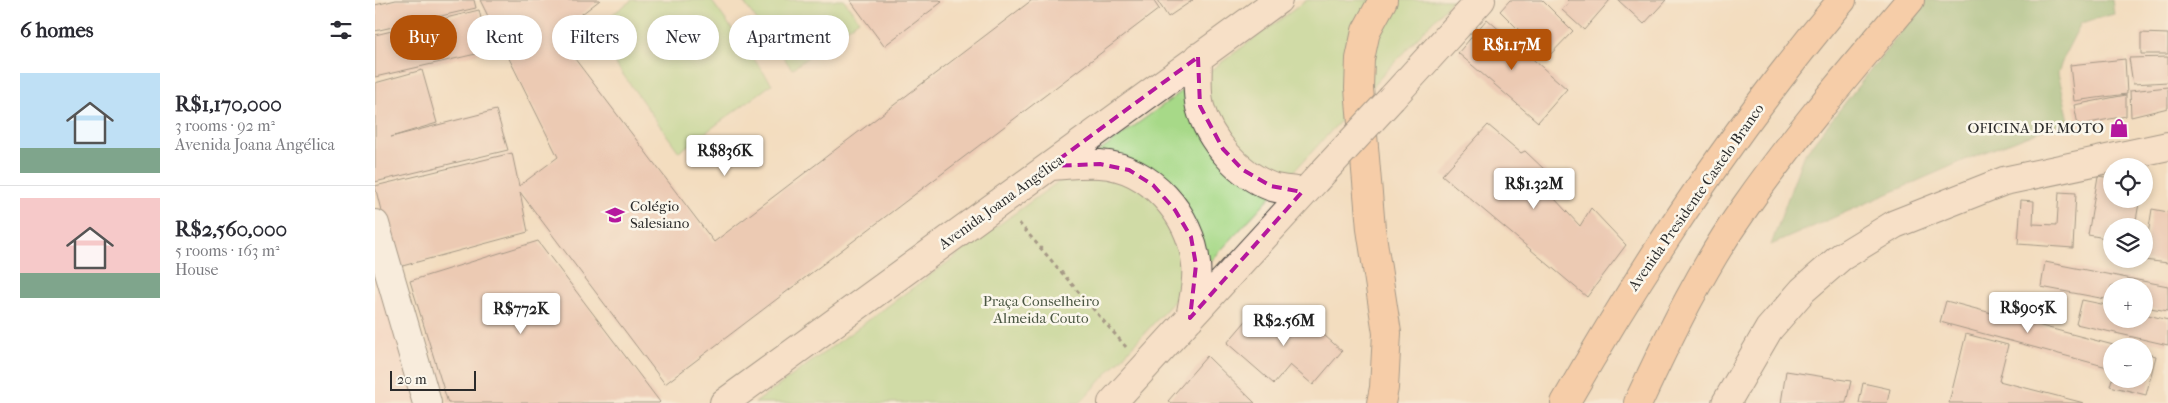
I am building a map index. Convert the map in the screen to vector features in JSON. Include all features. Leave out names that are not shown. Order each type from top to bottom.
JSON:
[{"type":"main road","name":"Avenida Joana Angélica","points":[[724,403],[1278,0]]},
{"type":"main road","points":[[1381,403],[1384,388],[1387,333],[1371,228],[1359,88],[1361,59],[1366,32],[1383,0]]},
{"type":"main road","points":[[1112,403],[1308,186],[1392,98],[1481,0]]},
{"type":"main road","name":"Avenida Presidente Castelo Branco","points":[[1565,403],[1629,293],[1702,183],[1803,47],[1842,0]]},
{"type":"main road","points":[[1638,403],[1698,284],[1744,208],[1810,119],[1910,0]]},
{"type":"main road","points":[[1198,57],[1197,81],[1200,106],[1207,125],[1223,149],[1243,170],[1271,186],[1308,186]]},
{"type":"main road","points":[[1726,403],[1769,329],[1803,290],[1841,257],[1895,224],[2004,182],[2168,146]]},
{"type":"main road","points":[[1050,166],[1100,164],[1129,170],[1153,185],[1175,210],[1191,237],[1196,265],[1195,290],[1190,318]]},
{"type":"street","points":[[375,224],[427,403]]},
{"type":"path","points":[[1000,202],[1145,368]]},
{"type":"highlighted area","points":[[1198,57],[1200,106],[1223,149],[1243,170],[1271,186],[1302,192],[1190,318],[1196,265],[1191,237],[1175,210],[1153,185],[1129,170],[1100,164],[1050,166]]},
{"type":"shaded area","points":[[375,239],[420,403],[375,403]]},
{"type":"green space","points":[[632,0],[711,0],[729,25],[729,60],[755,60],[772,84],[679,152],[613,60],[637,60],[637,15],[612,15]]},
{"type":"green space","points":[[742,0],[844,0],[859,20],[849,27],[849,15],[753,15]]},
{"type":"green space","name":"Praça Conselheiro Almeida Couto","points":[[1307,0],[1452,0],[1080,403],[755,403]]},
{"type":"green space","points":[[1926,0],[2112,0],[2114,14],[2081,23],[2065,54],[2058,73],[2069,120],[1972,157],[1771,245],[1803,156]]},
{"type":"green space","points":[[785,60],[804,60],[792,69]]},
{"type":"building","points":[[396,0],[474,0],[476,8],[445,15],[390,15],[390,28],[375,31],[375,5]]},
{"type":"building","name":"Colégio Salesiano","points":[[480,0],[600,0],[581,15],[552,15],[552,60],[576,60],[714,242],[1032,0],[1153,0],[1159,9],[665,384],[520,192],[528,232],[395,268],[375,186],[512,153],[519,186],[558,157],[510,60],[542,60],[542,15],[487,15]]},
{"type":"building","points":[[850,0],[940,0],[942,2],[884,46]]},
{"type":"building","points":[[1157,0],[1193,0],[1168,17]]},
{"type":"building","points":[[1510,0],[1542,0],[1573,31],[1547,58],[1500,11]]},
{"type":"building","points":[[1567,0],[1610,0],[1584,30],[1562,10],[1569,2]]},
{"type":"building","points":[[1618,0],[1666,0],[1644,24]]},
{"type":"building","points":[[479,10],[480,15],[467,15],[467,56],[457,58],[457,15]]},
{"type":"building","points":[[1487,19],[1567,89],[1538,122],[1458,53]]},
{"type":"building","points":[[390,31],[390,60],[450,60],[375,77],[375,35]]},
{"type":"building","points":[[2141,33],[2168,34],[2168,54],[2141,54]]},
{"type":"building","points":[[2168,57],[2168,82],[2133,84],[2129,58]]},
{"type":"building","points":[[2125,59],[2127,94],[2074,101],[2070,65]]},
{"type":"building","points":[[422,70],[437,123],[391,137],[496,110],[508,150],[375,182],[375,83]]},
{"type":"building","points":[[2168,87],[2168,108],[2131,117],[2130,91]]},
{"type":"building","points":[[2126,95],[2126,116],[2078,125],[2074,105]]},
{"type":"building","points":[[1488,125],[1521,153],[1525,151],[1546,171],[1541,184],[1580,226],[1591,208],[1626,245],[1587,297],[1442,175]]},
{"type":"building","points":[[2098,176],[2103,177],[2103,208],[2138,208],[2136,218],[2103,218],[2103,238],[2088,235]]},
{"type":"building","points":[[2059,192],[2076,193],[2073,248],[2018,244],[2021,200],[2034,201],[2033,224],[2057,225]]},
{"type":"building","points":[[2152,209],[2168,212],[2168,263],[2153,261],[2153,218],[2151,218]]},
{"type":"building","points":[[538,241],[659,403],[448,403],[410,281]]},
{"type":"building","points":[[2045,262],[2127,278],[2103,278],[2103,299],[2041,287]]},
{"type":"building","points":[[2153,283],[2168,286],[2168,311],[2153,308]]},
{"type":"building","points":[[2082,300],[2103,304],[2103,328],[2153,328],[2153,316],[2168,320],[2168,345],[2153,342],[2153,338],[2137,338],[2076,324]]},
{"type":"building","points":[[1946,301],[2103,342],[2103,366],[1940,322]]},
{"type":"building","points":[[1257,308],[1282,330],[1297,311],[1342,351],[1313,385],[1290,365],[1274,384],[1227,343]]},
{"type":"building","points":[[1966,334],[2008,345],[1999,381],[2084,403],[1949,403]]},
{"type":"building","points":[[2153,355],[2156,356],[2153,368]]},
{"type":"building","points":[[1207,356],[1255,403],[1171,403],[1168,401]]},
{"type":"building","points":[[1786,371],[1851,381],[1846,403],[1781,403]]},
{"type":"building","points":[[1863,383],[1890,389],[1887,403],[1859,403]]},
{"type":"building","points":[[2118,388],[2148,388],[2146,395]]},
{"type":"place","name":"OFICINA DE MOTO","points":[[2119,128]]},
{"type":"place","name":"Colégio Salesiano","points":[[615,215]]}]
